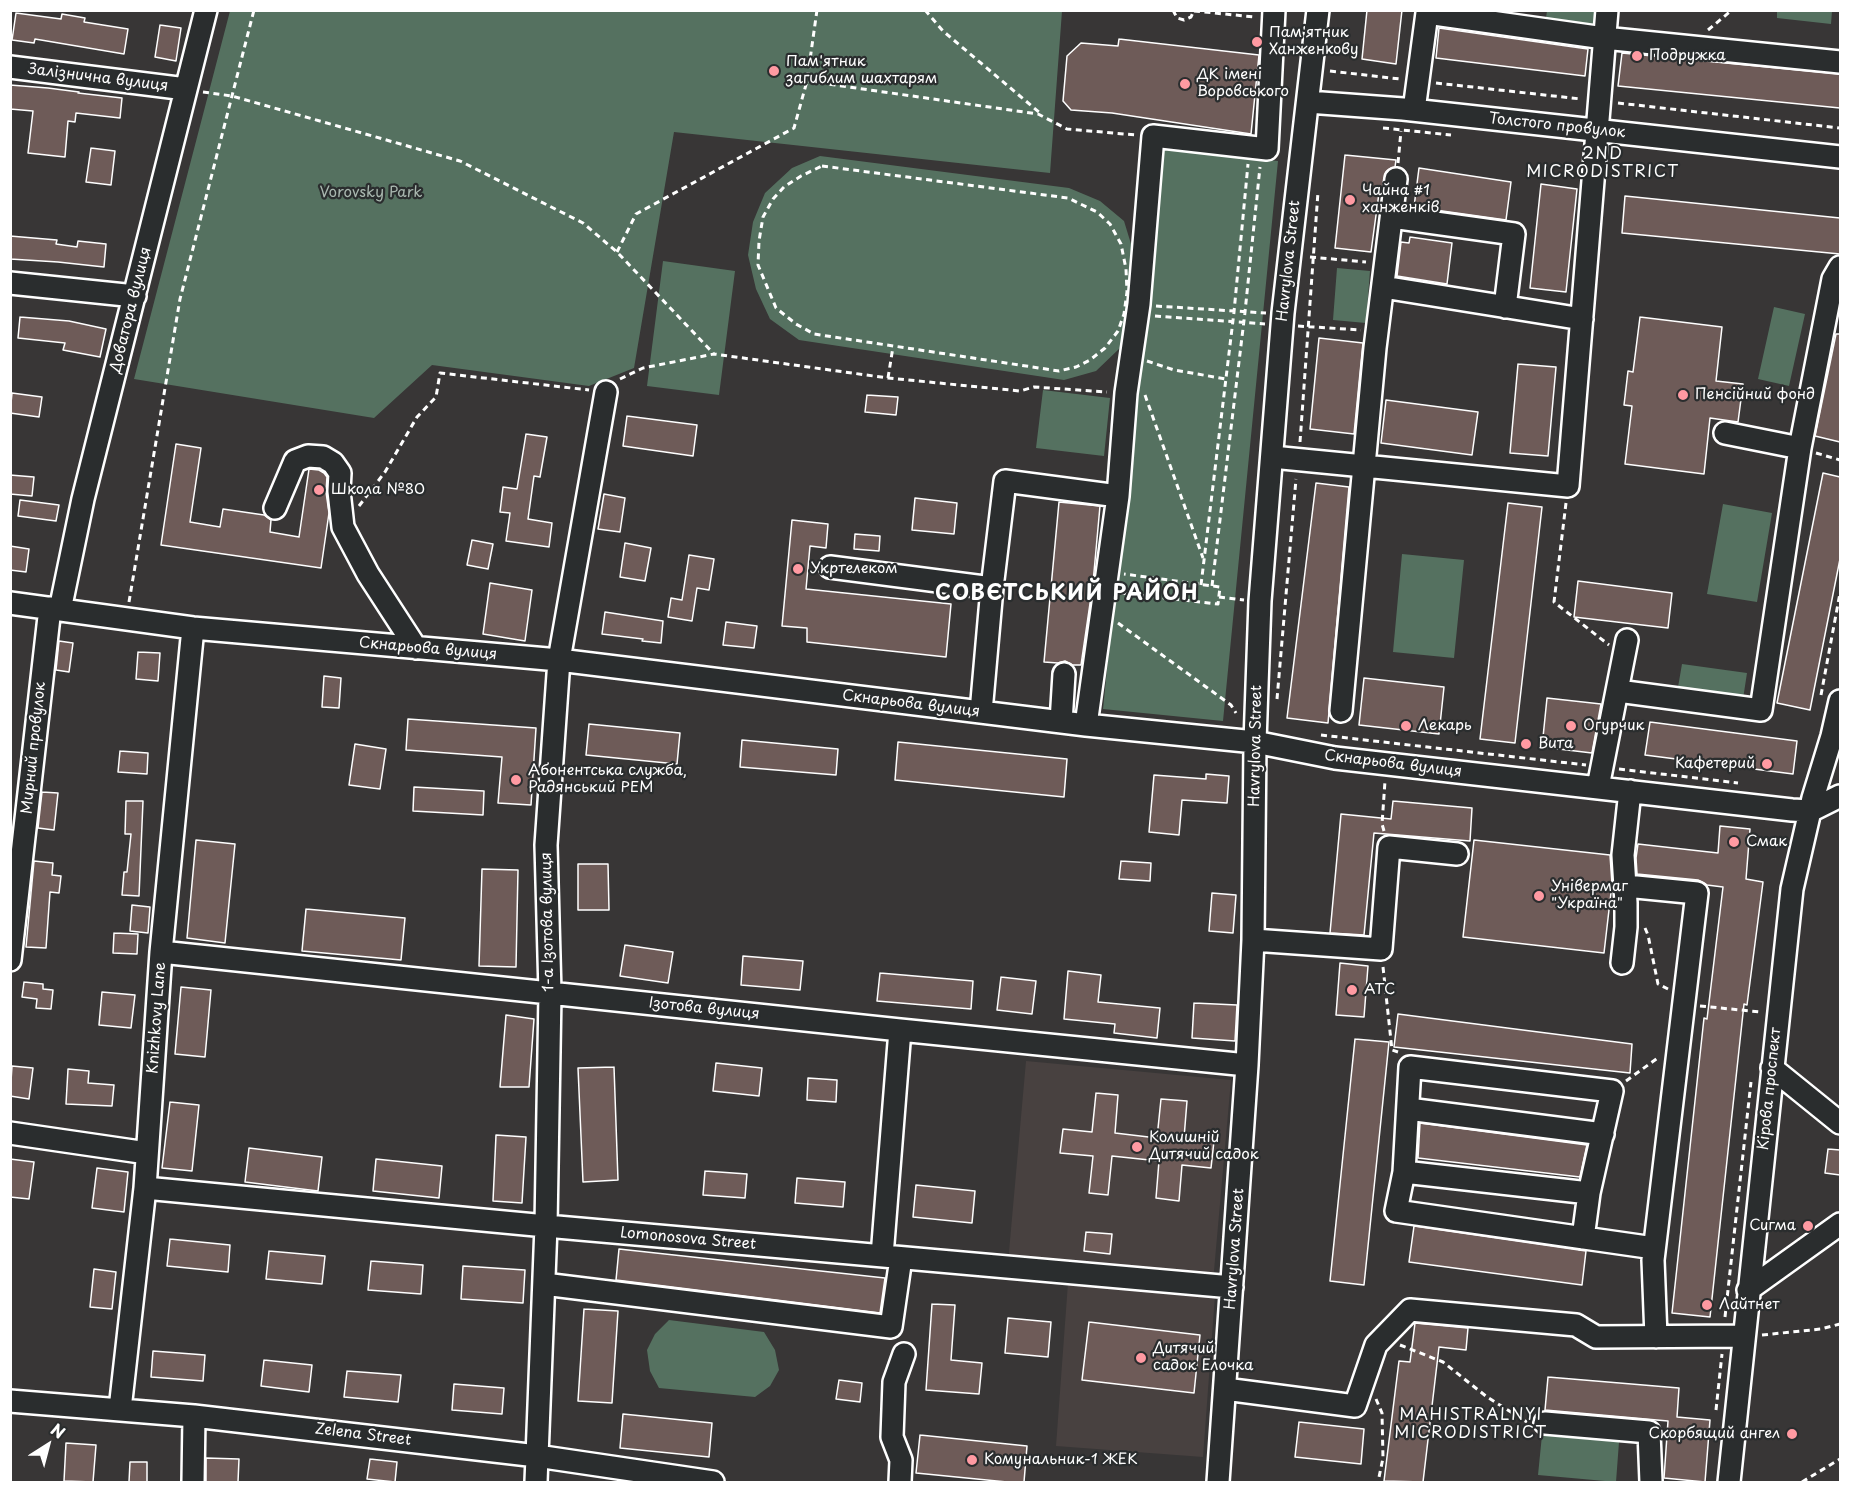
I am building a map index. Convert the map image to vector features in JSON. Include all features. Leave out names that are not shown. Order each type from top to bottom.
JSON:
[{"type":"street","name":"Доватора вулиця","points":[[55,609],[206,10]]},
{"type":"street","name":"Havrylova Street","points":[[1218,1482],[1247,1065],[1253,940],[1255,742],[1260,601],[1282,319],[1318,10]]},
{"type":"street","points":[[1272,457],[1568,486],[1607,10]]},
{"type":"street","points":[[1408,110],[1427,12],[1604,38],[1840,62]]},
{"type":"street","points":[[1086,725],[1135,390],[1132,355],[1139,309],[1153,136],[1267,149],[1274,14]]},
{"type":"street","name":"Залізнична вулиця","points":[[10,67],[186,89]]},
{"type":"street","name":"Толстого провулок","points":[[1308,102],[1408,110],[1840,157]]},
{"type":"street","points":[[1341,711],[1364,465],[1396,180]]},
{"type":"street","points":[[1392,217],[1514,234],[1505,307]]},
{"type":"street","points":[[1618,691],[1761,710],[1800,448],[1833,279],[1840,267]]},
{"type":"street","points":[[10,284],[135,296]]},
{"type":"street","points":[[1383,287],[1582,319]]},
{"type":"street","name":"1-а Ізотова вулиця","points":[[536,1482],[546,1226],[550,993],[546,845],[559,660],[606,392]]},
{"type":"street","points":[[1725,433],[1800,448]]},
{"type":"street","points":[[275,508],[295,461],[308,456],[323,457],[333,463],[340,473],[339,492],[343,527],[368,574],[417,648]]},
{"type":"street","points":[[981,712],[992,588],[1005,481],[1118,496]]},
{"type":"street","points":[[830,567],[992,588]]},
{"type":"street","name":"Скнарьова вулиця","points":[[10,603],[193,628],[559,660],[1086,725],[1255,742],[1335,758],[1386,764],[1600,777],[1630,791],[1810,811]]},
{"type":"street","name":"Мирний провулок","points":[[10,960],[55,609]]},
{"type":"street","name":"Knizhkovy Lane","points":[[120,1409],[145,1188],[161,952],[193,628]]},
{"type":"street","points":[[1600,777],[1626,649]]},
{"type":"street","points":[[1061,722],[1064,674]]},
{"type":"street","name":"Кірова проспект","points":[[1729,1482],[1792,890],[1810,811],[1831,698]]},
{"type":"street","points":[[1622,963],[1626,927],[1623,855],[1630,791]]},
{"type":"street","points":[[1810,811],[1840,796]]},
{"type":"street","points":[[1253,940],[1381,949],[1389,847],[1456,854]]},
{"type":"street","points":[[1626,886],[1697,893],[1654,1248],[1656,1337]]},
{"type":"street","name":"Ізотова вулиця","points":[[161,952],[1247,1065]]},
{"type":"street","points":[[544,1284],[891,1327],[891,1257],[900,1030]]},
{"type":"street","points":[[1583,1238],[1589,1193],[1612,1091],[1410,1067],[1404,1172],[1396,1210],[1583,1238],[1654,1248]]},
{"type":"street","points":[[1773,1068],[1840,1123]]},
{"type":"street","points":[[1408,1108],[1603,1134]]},
{"type":"street","points":[[10,1133],[147,1153]]},
{"type":"street","points":[[1404,1172],[1589,1193]]},
{"type":"street","name":"Lomonosova Street","points":[[145,1188],[1232,1287]]},
{"type":"street","points":[[1748,1290],[1840,1224]]},
{"type":"street","points":[[1225,1389],[1355,1406],[1376,1345],[1410,1310],[1576,1325],[1596,1337],[1743,1336]]},
{"type":"street","points":[[900,1482],[901,1460],[892,1437],[894,1382],[904,1354]]},
{"type":"street","name":"Zelena Street","points":[[10,1401],[194,1416],[537,1456],[714,1482]]},
{"type":"street","points":[[193,1482],[194,1416]]},
{"type":"street","points":[[1545,1423],[1649,1432],[1651,1482]]},
{"type":"path","points":[[127,619],[180,299],[254,10]]},
{"type":"path","points":[[617,252],[636,214],[794,128],[807,81],[817,10]]},
{"type":"path","points":[[925,10],[943,31],[1046,118]]},
{"type":"path","points":[[1173,10],[1177,18],[1184,20],[1191,17],[1194,11],[1274,14]]},
{"type":"path","points":[[807,81],[1038,114],[1067,129],[1153,136]]},
{"type":"path","points":[[186,89],[232,96],[460,161],[583,222],[617,252],[714,354]]},
{"type":"path","points":[[1396,180],[1408,110]]},
{"type":"path","points":[[1201,585],[1256,148]]},
{"type":"path","points":[[1212,586],[1245,312],[1256,148]]},
{"type":"path","points":[[822,166],[1068,198],[1096,212],[1110,224],[1121,244],[1126,269],[1126,292],[1124,314],[1118,331],[1104,348],[1090,360],[1076,367],[1059,372],[893,346],[814,334],[796,324],[776,308],[758,266],[763,217],[772,199],[784,187],[822,166]]},
{"type":"path","points":[[1276,705],[1298,459],[1314,223]]},
{"type":"path","points":[[1289,255],[1386,264]]},
{"type":"path","points":[[1139,309],[1245,312],[1308,327],[1378,332]]},
{"type":"path","points":[[1139,309],[1233,323],[1282,319]]},
{"type":"path","points":[[888,378],[893,346]]},
{"type":"path","points":[[343,527],[385,472],[417,417],[436,397],[440,373],[606,392],[615,381],[643,368],[714,354],[888,378],[1020,391],[1034,387],[1135,390],[1203,560]]},
{"type":"path","points":[[1132,355],[1174,370],[1226,379]]},
{"type":"path","points":[[1800,448],[1840,460]]},
{"type":"path","points":[[1568,486],[1554,602],[1626,649]]},
{"type":"path","points":[[1106,581],[1220,586],[1218,604],[1106,581]]},
{"type":"path","points":[[1831,698],[1840,593]]},
{"type":"path","points":[[1219,597],[1239,600]]},
{"type":"path","points":[[1102,612],[1231,705],[1237,714]]},
{"type":"path","points":[[1338,737],[1341,711]]},
{"type":"path","points":[[1312,734],[1600,777],[1739,783]]},
{"type":"path","points":[[1386,764],[1382,824],[1389,847]]},
{"type":"path","points":[[1643,925],[1648,934],[1659,984],[1697,1005],[1761,1012]]},
{"type":"path","points":[[1381,949],[1392,1050],[1401,1054]]},
{"type":"path","points":[[1612,1091],[1679,1043]]},
{"type":"path","points":[[1743,1336],[1821,1329],[1840,1324]]},
{"type":"path","points":[[1383,1338],[1443,1362],[1487,1397],[1532,1426],[1545,1423]]},
{"type":"path","points":[[1367,1372],[1382,1413],[1383,1458],[1378,1482]]},
{"type":"path","points":[[1802,1482],[1840,1459]]},
{"type":"shaded area","points":[[1026,1061],[1231,1080],[1213,1282],[1008,1263]]},
{"type":"shaded area","points":[[1068,1283],[1215,1295],[1203,1457],[1056,1446]]},
{"type":"green space","name":"Vorovsky Park","points":[[230,11],[1062,11],[1050,173],[674,132],[634,368],[589,386],[432,365],[374,418],[134,379]]},
{"type":"green space","points":[[1547,11],[1597,11],[1595,30],[1545,25]]},
{"type":"green space","points":[[1777,11],[1832,11],[1831,24],[1777,18]]},
{"type":"green space","points":[[1160,148],[1278,161],[1223,721],[1103,709]]},
{"type":"green space","points":[[820,156],[1069,188],[1100,201],[1124,221],[1135,257],[1130,322],[1120,348],[1096,371],[1064,380],[799,340],[770,319],[756,289],[748,255],[753,222],[765,193],[792,168]]},
{"type":"green space","points":[[663,261],[735,271],[719,395],[647,386]]},
{"type":"green space","points":[[1337,268],[1370,271],[1366,323],[1333,320]]},
{"type":"green space","points":[[1774,307],[1805,314],[1789,386],[1758,379]]},
{"type":"green space","points":[[1043,390],[1110,398],[1104,456],[1036,448]]},
{"type":"green space","points":[[1723,504],[1772,513],[1757,602],[1707,594]]},
{"type":"green space","points":[[1402,554],[1464,560],[1454,658],[1393,652]]},
{"type":"green space","points":[[1682,664],[1747,673],[1743,699],[1677,693]]},
{"type":"green space","points":[[669,1320],[764,1332],[775,1350],[779,1370],[770,1386],[755,1397],[659,1388],[650,1371],[647,1350],[655,1334]]},
{"type":"green space","points":[[1542,1435],[1619,1442],[1616,1482],[1538,1475]]},
{"type":"building","points":[[1367,10],[1402,10],[1396,64],[1362,59]]},
{"type":"building","points":[[16,13],[61,19],[62,14],[85,18],[84,22],[128,29],[124,54],[35,39],[34,43],[12,40]]},
{"type":"building","points":[[160,25],[181,28],[176,61],[155,57]]},
{"type":"building","points":[[1439,28],[1588,49],[1585,76],[1436,58]]},
{"type":"building","name":"ДК імені Воровського","points":[[1119,39],[1259,55],[1251,134],[1112,113],[1071,110],[1063,101],[1067,56],[1081,43],[1118,46]]},
{"type":"building","points":[[1622,53],[1840,74],[1840,108],[1618,86]]},
{"type":"building","points":[[10,85],[122,98],[120,118],[76,113],[75,122],[68,121],[65,157],[28,153],[33,111],[10,109]]},
{"type":"building","points":[[91,148],[115,151],[111,185],[86,182]]},
{"type":"building","points":[[1345,155],[1396,160],[1395,167],[1386,172],[1381,193],[1379,193],[1371,252],[1335,248]]},
{"type":"building","points":[[1419,168],[1511,182],[1506,220],[1414,207]]},
{"type":"building","points":[[1541,184],[1577,189],[1566,292],[1530,288]]},
{"type":"building","points":[[1625,196],[1840,218],[1840,254],[1622,233]]},
{"type":"building","points":[[10,236],[57,240],[56,244],[77,247],[78,241],[106,244],[104,267],[10,259]]},
{"type":"building","points":[[1410,237],[1452,243],[1447,284],[1397,276],[1401,242],[1409,243]]},
{"type":"building","points":[[20,317],[69,321],[106,329],[100,357],[63,350],[65,343],[18,338]]},
{"type":"building","name":"Пенсійний фонд","points":[[1640,317],[1722,327],[1716,381],[1743,384],[1738,422],[1710,418],[1704,474],[1625,464],[1632,406],[1624,405],[1628,371],[1633,372]]},
{"type":"building","points":[[1836,334],[1840,334],[1840,442],[1815,436]]},
{"type":"building","points":[[1319,338],[1363,343],[1354,434],[1310,429]]},
{"type":"building","points":[[1518,364],[1556,367],[1548,456],[1510,453]]},
{"type":"building","points":[[12,393],[42,397],[39,417],[10,413]]},
{"type":"building","points":[[867,395],[898,397],[896,415],[865,412]]},
{"type":"building","points":[[1386,400],[1478,412],[1472,455],[1381,443]]},
{"type":"building","points":[[627,416],[697,425],[693,456],[623,446]]},
{"type":"building","points":[[526,434],[547,437],[540,477],[534,476],[528,519],[552,523],[549,547],[506,541],[510,513],[500,512],[503,487],[517,489]]},
{"type":"building","name":"Школа №80","points":[[176,444],[201,448],[190,522],[220,527],[223,509],[264,515],[271,520],[270,532],[299,537],[309,469],[324,473],[327,477],[326,492],[329,513],[321,568],[161,545]]},
{"type":"building","points":[[1823,473],[1840,477],[1840,559],[1810,710],[1777,703]]},
{"type":"building","points":[[10,475],[34,477],[32,496],[10,494]]},
{"type":"building","points":[[1316,483],[1349,487],[1328,723],[1287,718]]},
{"type":"building","points":[[604,494],[625,498],[620,532],[598,529]]},
{"type":"building","points":[[915,498],[957,503],[954,534],[912,530]]},
{"type":"building","points":[[20,500],[59,505],[56,521],[18,516]]},
{"type":"building","points":[[1059,502],[1100,506],[1093,583],[1081,665],[1072,665],[1065,661],[1044,662]]},
{"type":"building","points":[[1508,503],[1542,507],[1515,743],[1480,739]]},
{"type":"building","name":"Укртелеком","points":[[792,520],[828,524],[826,548],[810,546],[806,589],[951,604],[946,657],[807,642],[807,628],[782,626]]},
{"type":"building","points":[[855,534],[880,536],[879,551],[854,549]]},
{"type":"building","points":[[472,540],[493,544],[488,569],[467,565]]},
{"type":"building","points":[[625,543],[651,548],[645,581],[620,577]]},
{"type":"building","points":[[10,546],[29,549],[26,572],[10,570]]},
{"type":"building","points":[[689,555],[714,559],[709,590],[697,588],[692,621],[668,617],[671,598],[682,600]]},
{"type":"building","points":[[1578,581],[1672,593],[1668,628],[1574,617]]},
{"type":"building","points":[[490,583],[532,590],[525,641],[483,634]]},
{"type":"building","points":[[605,612],[663,621],[661,643],[602,634]]},
{"type":"building","points":[[726,622],[757,626],[754,648],[723,645]]},
{"type":"building","points":[[59,641],[73,643],[69,672],[56,670]]},
{"type":"building","points":[[138,652],[160,653],[158,681],[136,679]]},
{"type":"building","points":[[324,676],[341,678],[339,708],[322,707]]},
{"type":"building","points":[[1364,678],[1444,687],[1439,734],[1359,725]]},
{"type":"building","name":"Огурчик","points":[[1547,698],[1601,704],[1592,753],[1542,747]]},
{"type":"building","name":"Абонентська служба, Радянський РЕМ","points":[[408,719],[536,728],[531,805],[498,803],[502,757],[406,750]]},
{"type":"building","points":[[1650,722],[1797,741],[1793,774],[1645,755]]},
{"type":"building","points":[[589,724],[680,733],[677,764],[586,755]]},
{"type":"building","points":[[742,740],[838,749],[836,775],[740,767]]},
{"type":"building","points":[[898,742],[1067,759],[1064,797],[895,780]]},
{"type":"building","points":[[355,744],[386,749],[380,789],[349,785]]},
{"type":"building","points":[[120,751],[148,753],[147,774],[118,772]]},
{"type":"building","points":[[1206,774],[1229,776],[1227,803],[1182,800],[1179,835],[1149,832],[1154,775],[1206,779]]},
{"type":"building","points":[[414,787],[484,791],[483,815],[413,811]]},
{"type":"building","points":[[42,792],[58,793],[54,830],[38,828]]},
{"type":"building","points":[[126,801],[143,801],[139,896],[122,895],[131,834],[125,834]]},
{"type":"building","points":[[1393,801],[1472,808],[1470,841],[1374,833],[1364,935],[1330,933],[1341,814],[1391,819]]},
{"type":"building","points":[[1720,826],[1750,829],[1746,879],[1763,882],[1747,1005],[1744,1004],[1710,1317],[1672,1313],[1704,1018],[1707,1019],[1723,887],[1707,885],[1698,880],[1637,874],[1636,858],[1638,844],[1718,853]]},
{"type":"building","points":[[196,840],[235,844],[225,943],[187,938]]},
{"type":"building","name":"Універмаг \"Україна\"","points":[[1474,840],[1610,855],[1612,884],[1604,953],[1463,937]]},
{"type":"building","points":[[34,861],[53,863],[52,875],[61,876],[59,893],[50,892],[46,948],[26,947]]},
{"type":"building","points":[[1121,861],[1151,863],[1150,881],[1119,879]]},
{"type":"building","points":[[578,864],[608,864],[609,910],[578,910]]},
{"type":"building","points":[[482,869],[518,870],[516,967],[479,966]]},
{"type":"building","points":[[1212,893],[1236,895],[1233,933],[1209,931]]},
{"type":"building","points":[[132,905],[150,907],[148,933],[130,931]]},
{"type":"building","points":[[306,909],[405,918],[401,960],[302,951]]},
{"type":"building","points":[[114,933],[138,934],[137,954],[113,953]]},
{"type":"building","points":[[625,945],[673,952],[668,983],[620,976]]},
{"type":"building","points":[[743,956],[803,961],[800,990],[741,985]]},
{"type":"building","name":"АТС","points":[[1340,963],[1368,966],[1364,1017],[1336,1015]]},
{"type":"building","points":[[1068,971],[1101,975],[1098,1002],[1160,1008],[1157,1038],[1114,1033],[1115,1024],[1064,1019]]},
{"type":"building","points":[[880,973],[973,981],[971,1009],[877,1001]]},
{"type":"building","points":[[1001,977],[1036,981],[1032,1014],[997,1010]]},
{"type":"building","points":[[24,982],[43,984],[43,989],[53,990],[51,1009],[36,1008],[37,999],[22,997]]},
{"type":"building","points":[[181,987],[211,990],[205,1057],[175,1054]]},
{"type":"building","points":[[102,992],[135,995],[131,1028],[99,1025]]},
{"type":"building","points":[[1194,1003],[1237,1005],[1235,1041],[1192,1038]]},
{"type":"building","points":[[1398,1014],[1632,1044],[1630,1073],[1394,1047]]},
{"type":"building","points":[[506,1015],[534,1019],[529,1087],[500,1087]]},
{"type":"building","points":[[1355,1039],[1389,1042],[1364,1285],[1330,1281]]},
{"type":"building","points":[[716,1063],[762,1068],[759,1096],[713,1091]]},
{"type":"building","points":[[12,1066],[33,1068],[29,1099],[10,1096]]},
{"type":"building","points":[[614,1067],[618,1180],[583,1182],[578,1068]]},
{"type":"building","points":[[68,1069],[89,1071],[88,1083],[114,1085],[112,1106],[66,1104]]},
{"type":"building","points":[[808,1078],[837,1080],[836,1102],[807,1100]]},
{"type":"building","name":"Колишній Дитячий садок","points":[[1096,1093],[1118,1095],[1115,1133],[1157,1138],[1161,1099],[1187,1101],[1184,1138],[1214,1141],[1211,1168],[1182,1165],[1179,1201],[1156,1198],[1159,1161],[1112,1156],[1108,1195],[1089,1193],[1093,1156],[1060,1153],[1063,1129],[1092,1132]]},
{"type":"building","points":[[170,1102],[199,1105],[192,1171],[162,1168]]},
{"type":"building","points":[[1420,1123],[1587,1145],[1580,1177],[1418,1158]]},
{"type":"building","points":[[496,1135],[526,1137],[522,1203],[493,1201]]},
{"type":"building","points":[[249,1148],[322,1157],[318,1191],[245,1182]]},
{"type":"building","points":[[1828,1149],[1840,1150],[1840,1175],[1825,1173]]},
{"type":"building","points":[[10,1159],[34,1162],[29,1199],[10,1197]]},
{"type":"building","points":[[376,1159],[442,1166],[439,1198],[373,1191]]},
{"type":"building","points":[[97,1168],[128,1172],[124,1212],[92,1208]]},
{"type":"building","points":[[705,1171],[747,1174],[745,1198],[703,1195]]},
{"type":"building","points":[[797,1178],[845,1182],[843,1207],[795,1203]]},
{"type":"building","points":[[916,1185],[975,1191],[972,1223],[913,1217]]},
{"type":"building","points":[[1414,1226],[1586,1251],[1582,1285],[1409,1262]]},
{"type":"building","points":[[1086,1232],[1112,1234],[1110,1254],[1084,1251]]},
{"type":"building","points":[[170,1239],[230,1245],[228,1272],[167,1266]]},
{"type":"building","points":[[619,1249],[885,1278],[880,1313],[616,1280]]},
{"type":"building","points":[[269,1251],[325,1256],[322,1284],[266,1279]]},
{"type":"building","points":[[371,1261],[423,1265],[421,1294],[368,1290]]},
{"type":"building","points":[[463,1266],[525,1270],[523,1303],[461,1299]]},
{"type":"building","points":[[94,1269],[116,1272],[112,1309],[90,1307]]},
{"type":"building","points":[[932,1304],[955,1305],[951,1360],[982,1363],[979,1394],[926,1390]]},
{"type":"building","points":[[584,1309],[618,1311],[612,1403],[578,1401]]},
{"type":"building","points":[[1008,1318],[1051,1322],[1048,1357],[1005,1353]]},
{"type":"building","name":"Дитячий садок Елочка","points":[[1089,1322],[1200,1335],[1194,1393],[1082,1380]]},
{"type":"building","points":[[1415,1323],[1468,1328],[1466,1350],[1439,1347],[1423,1482],[1384,1481],[1399,1361],[1410,1362]]},
{"type":"building","points":[[153,1351],[205,1355],[203,1381],[151,1377]]},
{"type":"building","points":[[264,1360],[312,1365],[309,1392],[261,1386]]},
{"type":"building","points":[[347,1371],[401,1375],[398,1402],[344,1397]]},
{"type":"building","points":[[1548,1377],[1679,1388],[1677,1417],[1710,1420],[1705,1482],[1664,1478],[1668,1421],[1545,1410]]},
{"type":"building","points":[[839,1380],[862,1383],[860,1402],[836,1399]]},
{"type":"building","points":[[454,1384],[504,1388],[502,1414],[452,1410]]},
{"type":"building","points":[[623,1414],[712,1423],[709,1457],[620,1448]]},
{"type":"building","points":[[1299,1422],[1364,1429],[1361,1464],[1295,1457]]},
{"type":"building","name":"Комунальник-1 ЖЕК","points":[[920,1435],[1027,1446],[1024,1482],[916,1473]]},
{"type":"building","points":[[66,1443],[96,1445],[93,1482],[64,1481]]},
{"type":"building","points":[[206,1458],[239,1459],[238,1482],[206,1482]]},
{"type":"building","points":[[370,1459],[397,1462],[395,1482],[367,1479]]},
{"type":"building","points":[[130,1462],[147,1462],[147,1482],[129,1482]]},
{"type":"place","name":"Пам'ятник Ханженкову","points":[[1257,42]]},
{"type":"place","name":"Подружка","points":[[1637,56]]},
{"type":"place","name":"Пам'ятник загиблим шахтарям","points":[[774,71]]},
{"type":"place","name":"ДК імені Воровського","points":[[1185,84]]},
{"type":"place","name":"Чайна #1 ханженків","points":[[1350,200]]},
{"type":"place","name":"Пенсійний фонд","points":[[1683,395]]},
{"type":"place","name":"Школа №80","points":[[319,490]]},
{"type":"place","name":"Укртелеком","points":[[798,569]]},
{"type":"place","name":"Лекарь","points":[[1406,726]]},
{"type":"place","name":"Огурчик","points":[[1571,726]]},
{"type":"place","name":"Вита","points":[[1526,744]]},
{"type":"place","name":"Кафетерий","points":[[1767,764]]},
{"type":"place","name":"Абонентська служба, Радянський РЕМ","points":[[516,780]]},
{"type":"place","name":"Смак","points":[[1734,842]]},
{"type":"place","name":"Універмаг \"Україна\"","points":[[1539,896]]},
{"type":"place","name":"АТС","points":[[1352,990]]},
{"type":"place","name":"Колишній Дитячий садок","points":[[1137,1147]]},
{"type":"place","name":"Сигма","points":[[1808,1226]]},
{"type":"place","name":"Лайтнет","points":[[1707,1305]]},
{"type":"place","name":"Дитячий садок Елочка","points":[[1141,1358]]},
{"type":"place","name":"Скорбящий ангел","points":[[1792,1434]]},
{"type":"place","name":"Комунальник-1 ЖЕК","points":[[972,1460]]},
{"type":"district","name":"2ND MICRODISTRICT","points":[[1603,164]]},
{"type":"district","name":"СОВЄТСЬКИЙ РАЙОН","points":[[1067,594]]},
{"type":"district","name":"MAHISTRALNYI MICRODISTRICT","points":[[1471,1425]]}]
